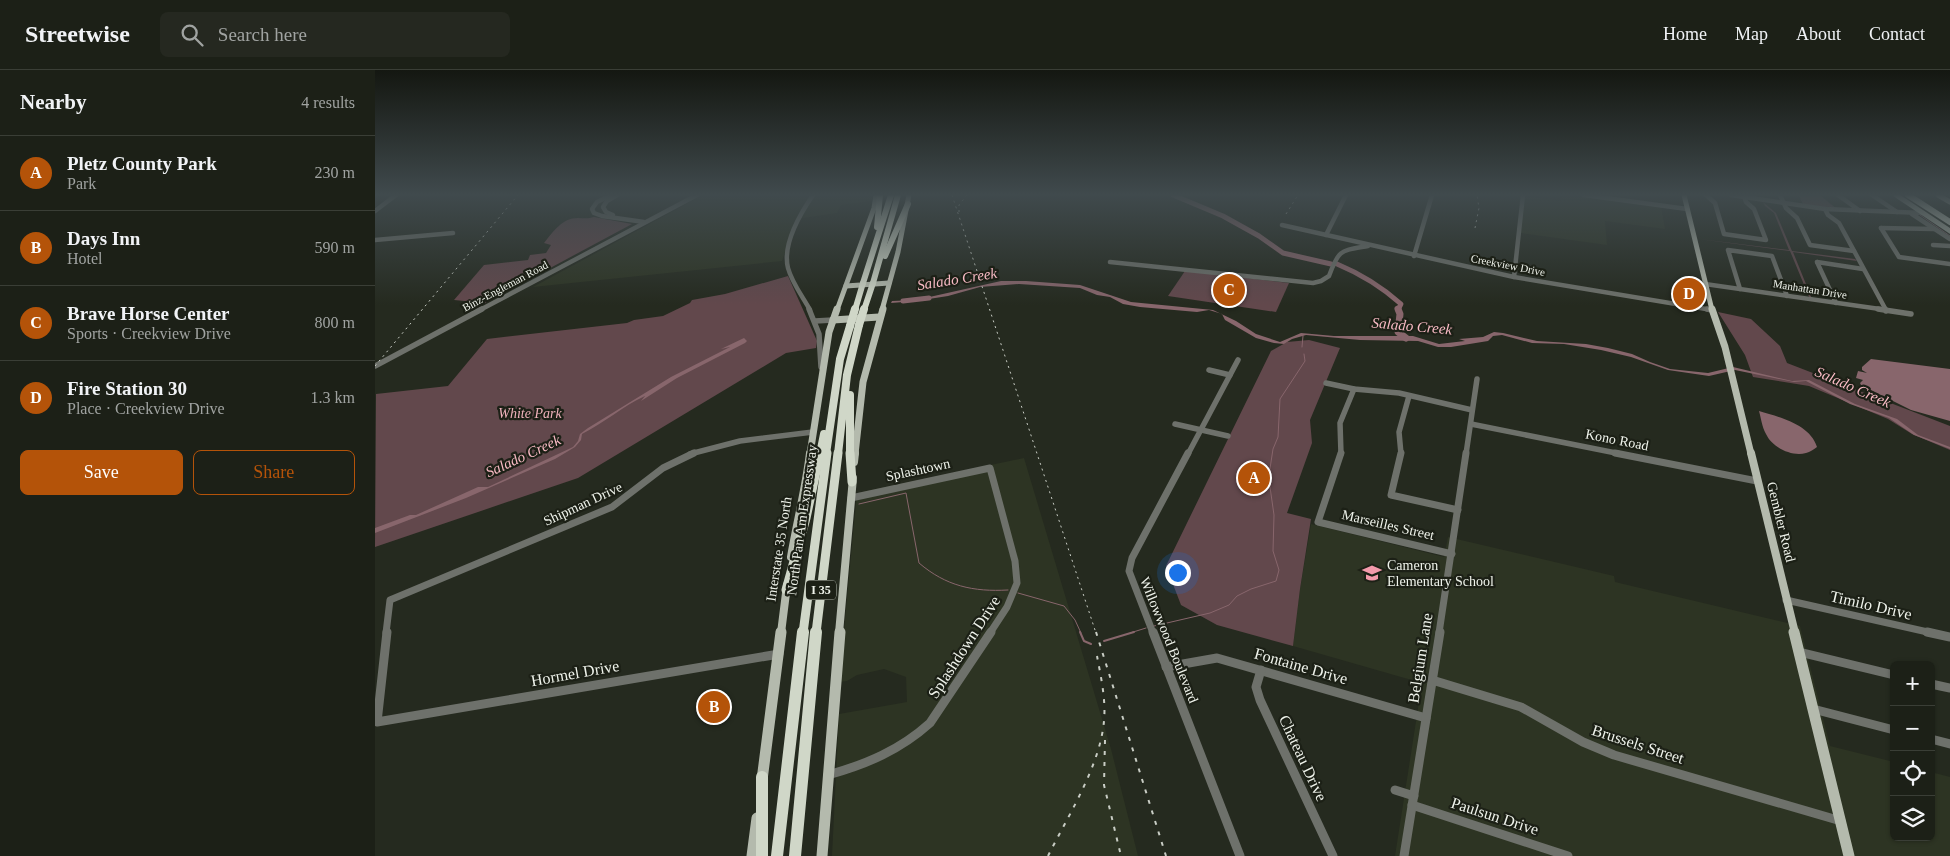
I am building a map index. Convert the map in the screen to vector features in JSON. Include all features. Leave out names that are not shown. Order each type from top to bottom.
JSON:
[{"type":"highway","points":[[877,242],[878,232]]},
{"type":"highway","name":"North Pan Am Expressway","points":[[795,856],[811,676],[855,326],[863,283],[880,232]]},
{"type":"highway","name":"North Pan Am Expressway","points":[[777,856],[797,678],[840,359],[873,283],[888,232]]},
{"type":"highway","points":[[875,274],[897,232]]},
{"type":"highway","points":[[851,359],[850,450],[852,482]]},
{"type":"highway","points":[[786,590],[792,572],[816,465],[833,405]]},
{"type":"highway","points":[[762,777],[762,856]]},
{"type":"main road","name":"Interstate 35 North","points":[[752,856],[786,590],[808,474],[825,350],[833,320],[865,232]]},
{"type":"main road","points":[[822,856],[827,775],[857,421],[863,382],[901,232]]},
{"type":"main road","name":"Gembler Road","points":[[1692,232],[1712,310],[1725,347],[1849,856]]},
{"type":"main road","points":[[846,286],[889,283]]},
{"type":"main road","points":[[833,320],[879,317]]},
{"type":"street","name":"Binz-Engleman Road","points":[[375,366],[627,232]]},
{"type":"street","points":[[795,232],[786,256],[787,267],[810,310],[819,334],[822,374]]},
{"type":"street","points":[[1305,232],[1372,246]]},
{"type":"street","points":[[1414,256],[1421,232]]},
{"type":"street","points":[[1514,277],[1519,232]]},
{"type":"street","points":[[1723,232],[1724,234],[1766,240],[1763,232]]},
{"type":"street","points":[[1803,232],[1810,246],[1854,251]]},
{"type":"street","points":[[1844,232],[1886,311]]},
{"type":"street","points":[[1883,232],[1899,257],[1950,264]]},
{"type":"street","points":[[1938,232],[1950,240]]},
{"type":"street","points":[[375,240],[453,233]]},
{"type":"street","points":[[1933,245],[1950,246]]},
{"type":"street","name":"Creekview Drive","points":[[1111,262],[1313,282],[1330,277],[1338,254],[1353,248],[1372,246],[1514,277],[1712,310]]},
{"type":"street","points":[[1740,289],[1728,250],[1772,256],[1787,296]]},
{"type":"street","points":[[1836,303],[1817,262],[1863,269]]},
{"type":"street","name":"Manhattan Drive","points":[[1705,284],[1911,314]]},
{"type":"street","points":[[814,319],[833,320]]},
{"type":"street","name":"Willowwood Boulevard","points":[[1238,360],[1129,564],[1131,577],[1239,856]]},
{"type":"street","points":[[1209,370],[1230,374]]},
{"type":"street","name":"Belgium Lane","points":[[1404,856],[1452,554],[1477,379]]},
{"type":"street","points":[[1326,383],[1354,389],[1393,392],[1472,410]]},
{"type":"street","name":"Marseilles Street","points":[[1354,389],[1340,423],[1343,446],[1318,522],[1452,554]]},
{"type":"street","points":[[1409,396],[1399,432],[1401,454],[1391,495],[1458,510]]},
{"type":"street","points":[[1175,424],[1228,436]]},
{"type":"street","name":"Kono Road","points":[[1471,424],[1757,482]]},
{"type":"street","name":"Shipman Drive","points":[[377,722],[390,600],[604,511],[631,495],[665,466],[696,451],[726,444],[813,432]]},
{"type":"street","points":[[1456,465],[1465,465]]},
{"type":"street","name":"Splashtown","points":[[851,498],[990,468]]},
{"type":"street","name":"Splashdown Drive","points":[[827,775],[889,754],[923,730],[940,711],[1011,599],[1017,583],[1015,561],[990,468]]},
{"type":"street","name":"Timilo Drive","points":[[1786,600],[1950,637]]},
{"type":"street","points":[[1799,652],[1890,673]]},
{"type":"street","name":"Hormel Drive","points":[[377,722],[779,654]]},
{"type":"street","name":"Fontaine Drive","points":[[1166,667],[1211,658],[1261,670],[1426,718]]},
{"type":"street","name":"Chateau Drive","points":[[1261,670],[1256,687],[1259,700],[1333,856]]},
{"type":"street","name":"Brussels Street","points":[[1432,680],[1521,707],[1583,742],[1614,755],[1841,821]]},
{"type":"street","points":[[1935,685],[1950,688]]},
{"type":"street","points":[[1813,709],[1890,729]]},
{"type":"street","points":[[1935,741],[1950,744]]},
{"type":"street","points":[[1395,790],[1413,801]]},
{"type":"street","name":"Paulsun Drive","points":[[1413,801],[1568,856]]},
{"type":"shaded area","points":[[635,232],[792,232],[782,261],[533,287]]},
{"type":"shaded area","points":[[1606,232],[1607,245],[1520,233]]},
{"type":"shaded area","points":[[1001,281],[1080,285],[1131,302],[1213,310],[1220,313],[1209,310],[1197,312],[1140,307],[1123,304],[1110,297],[1097,295],[1080,288],[1019,284],[980,287],[948,296],[916,301],[891,303],[892,301],[916,300]]},
{"type":"shaded area","points":[[1222,314],[1256,334],[1280,342],[1301,333],[1334,336],[1413,336],[1439,344],[1465,341],[1459,339],[1483,337],[1494,332],[1537,341],[1586,344],[1608,348],[1632,354],[1670,369],[1708,373],[1733,367],[1792,381],[1809,380],[1855,404],[1897,419],[1918,435],[1950,447],[1950,449],[1914,435],[1889,418],[1850,404],[1806,381],[1794,382],[1735,370],[1709,376],[1668,370],[1631,357],[1601,350],[1564,344],[1532,343],[1502,335],[1493,336],[1488,341],[1451,347],[1438,347],[1418,341],[1360,340],[1306,335],[1292,339],[1284,344],[1274,343],[1256,338],[1225,320]]},
{"type":"shaded area","points":[[744,338],[747,341],[745,343],[677,378],[641,401],[645,396],[637,400],[582,434],[581,440],[575,447],[555,459],[466,498],[375,533],[375,528],[410,515],[416,515],[478,487],[488,487],[573,447],[578,441],[580,434],[588,428],[671,377]]},
{"type":"shaded area","points":[[1871,359],[1950,369],[1950,421],[1911,410],[1861,385],[1860,383],[1863,380],[1856,378],[1858,371],[1867,373],[1862,370],[1862,367]]},
{"type":"shaded area","points":[[1759,411],[1801,427],[1813,439],[1817,447],[1807,453],[1794,454],[1777,447],[1766,434]]},
{"type":"shaded area","points":[[1024,458],[1111,749],[1138,856],[832,856],[839,714],[907,702],[906,677],[884,669],[857,675],[847,681],[839,682],[857,493]]},
{"type":"shaded area","points":[[1311,524],[1444,557],[1448,537],[1614,576],[1615,582],[1800,626],[1830,746],[1890,761],[1890,841],[1935,841],[1935,773],[1950,777],[1950,856],[1395,856],[1422,683],[1293,646]]},
{"type":"green space","points":[[553,232],[618,232],[485,303],[454,300],[484,265],[528,260],[530,255],[546,253],[551,245],[544,243]]},
{"type":"green space","points":[[1782,232],[1784,232],[1792,251],[1855,259],[1857,261],[1793,252],[1812,299],[1810,299],[1790,251],[1699,239],[1789,250]]},
{"type":"green space","points":[[1185,271],[1289,283],[1276,312],[1168,296]]},
{"type":"green space","name":"White Park","points":[[788,276],[817,341],[816,348],[786,353],[578,478],[375,547],[376,394],[448,386],[487,339],[627,323],[634,320],[663,316],[690,303],[692,300],[725,294]]},
{"type":"green space","points":[[1718,312],[1751,319],[1780,346],[1787,363],[1950,426],[1950,450],[1912,434],[1888,419],[1809,386],[1753,377],[1745,355]]},
{"type":"green space","points":[[1309,340],[1340,348],[1310,420],[1312,443],[1287,513],[1311,519],[1293,646],[1217,625],[1181,605],[1166,566],[1271,351],[1287,342]]},
{"type":"waterway","points":[[1251,232],[1283,253],[1331,264]]},
{"type":"waterway","points":[[1944,232],[1950,236]]},
{"type":"waterway","points":[[1337,264],[1363,277],[1386,292],[1401,304],[1398,310]]},
{"type":"waterway","name":"Salado Creek","points":[[903,301],[929,298]]},
{"type":"waterway","points":[[1398,310],[1400,314],[1398,332],[1406,338]]},
{"type":"waterway","points":[[1302,347],[1303,336]]},
{"type":"waterway","points":[[1269,475],[1273,449],[1278,437],[1280,399],[1305,361],[1304,354]]},
{"type":"waterway","points":[[1154,626],[1210,613],[1229,605],[1237,596],[1251,589],[1276,581],[1279,570],[1273,551],[1274,515],[1269,480]]},
{"type":"waterway","points":[[859,504],[906,493],[919,563],[939,577],[961,586],[983,590],[1008,590]]},
{"type":"waterway","points":[[1018,593],[1064,606],[1075,620],[1081,633]]},
{"type":"waterway","points":[[1130,633],[1146,628]]},
{"type":"waterway","points":[[1080,632],[1084,641],[1091,644]]},
{"type":"waterway","points":[[1104,641],[1134,632]]},
{"type":"railway","points":[[375,366],[487,232]]},
{"type":"railway","points":[[964,232],[1096,633]]},
{"type":"railway","points":[[1096,632],[1166,856]]},
{"type":"railway","points":[[1048,856],[1090,773],[1101,738],[1104,705],[1097,656]]},
{"type":"railway","points":[[1105,740],[1104,785],[1121,856]]},
{"type":"place","name":"Brave Horse Center","points":[[1229,290]]},
{"type":"place","name":"Fire Station 30","points":[[1689,294]]},
{"type":"place","name":"Pletz County Park","points":[[1254,478]]},
{"type":"place","name":"Cameron Elementary School","points":[[1372,573]]},
{"type":"place","name":"Days Inn","points":[[714,707]]}]
